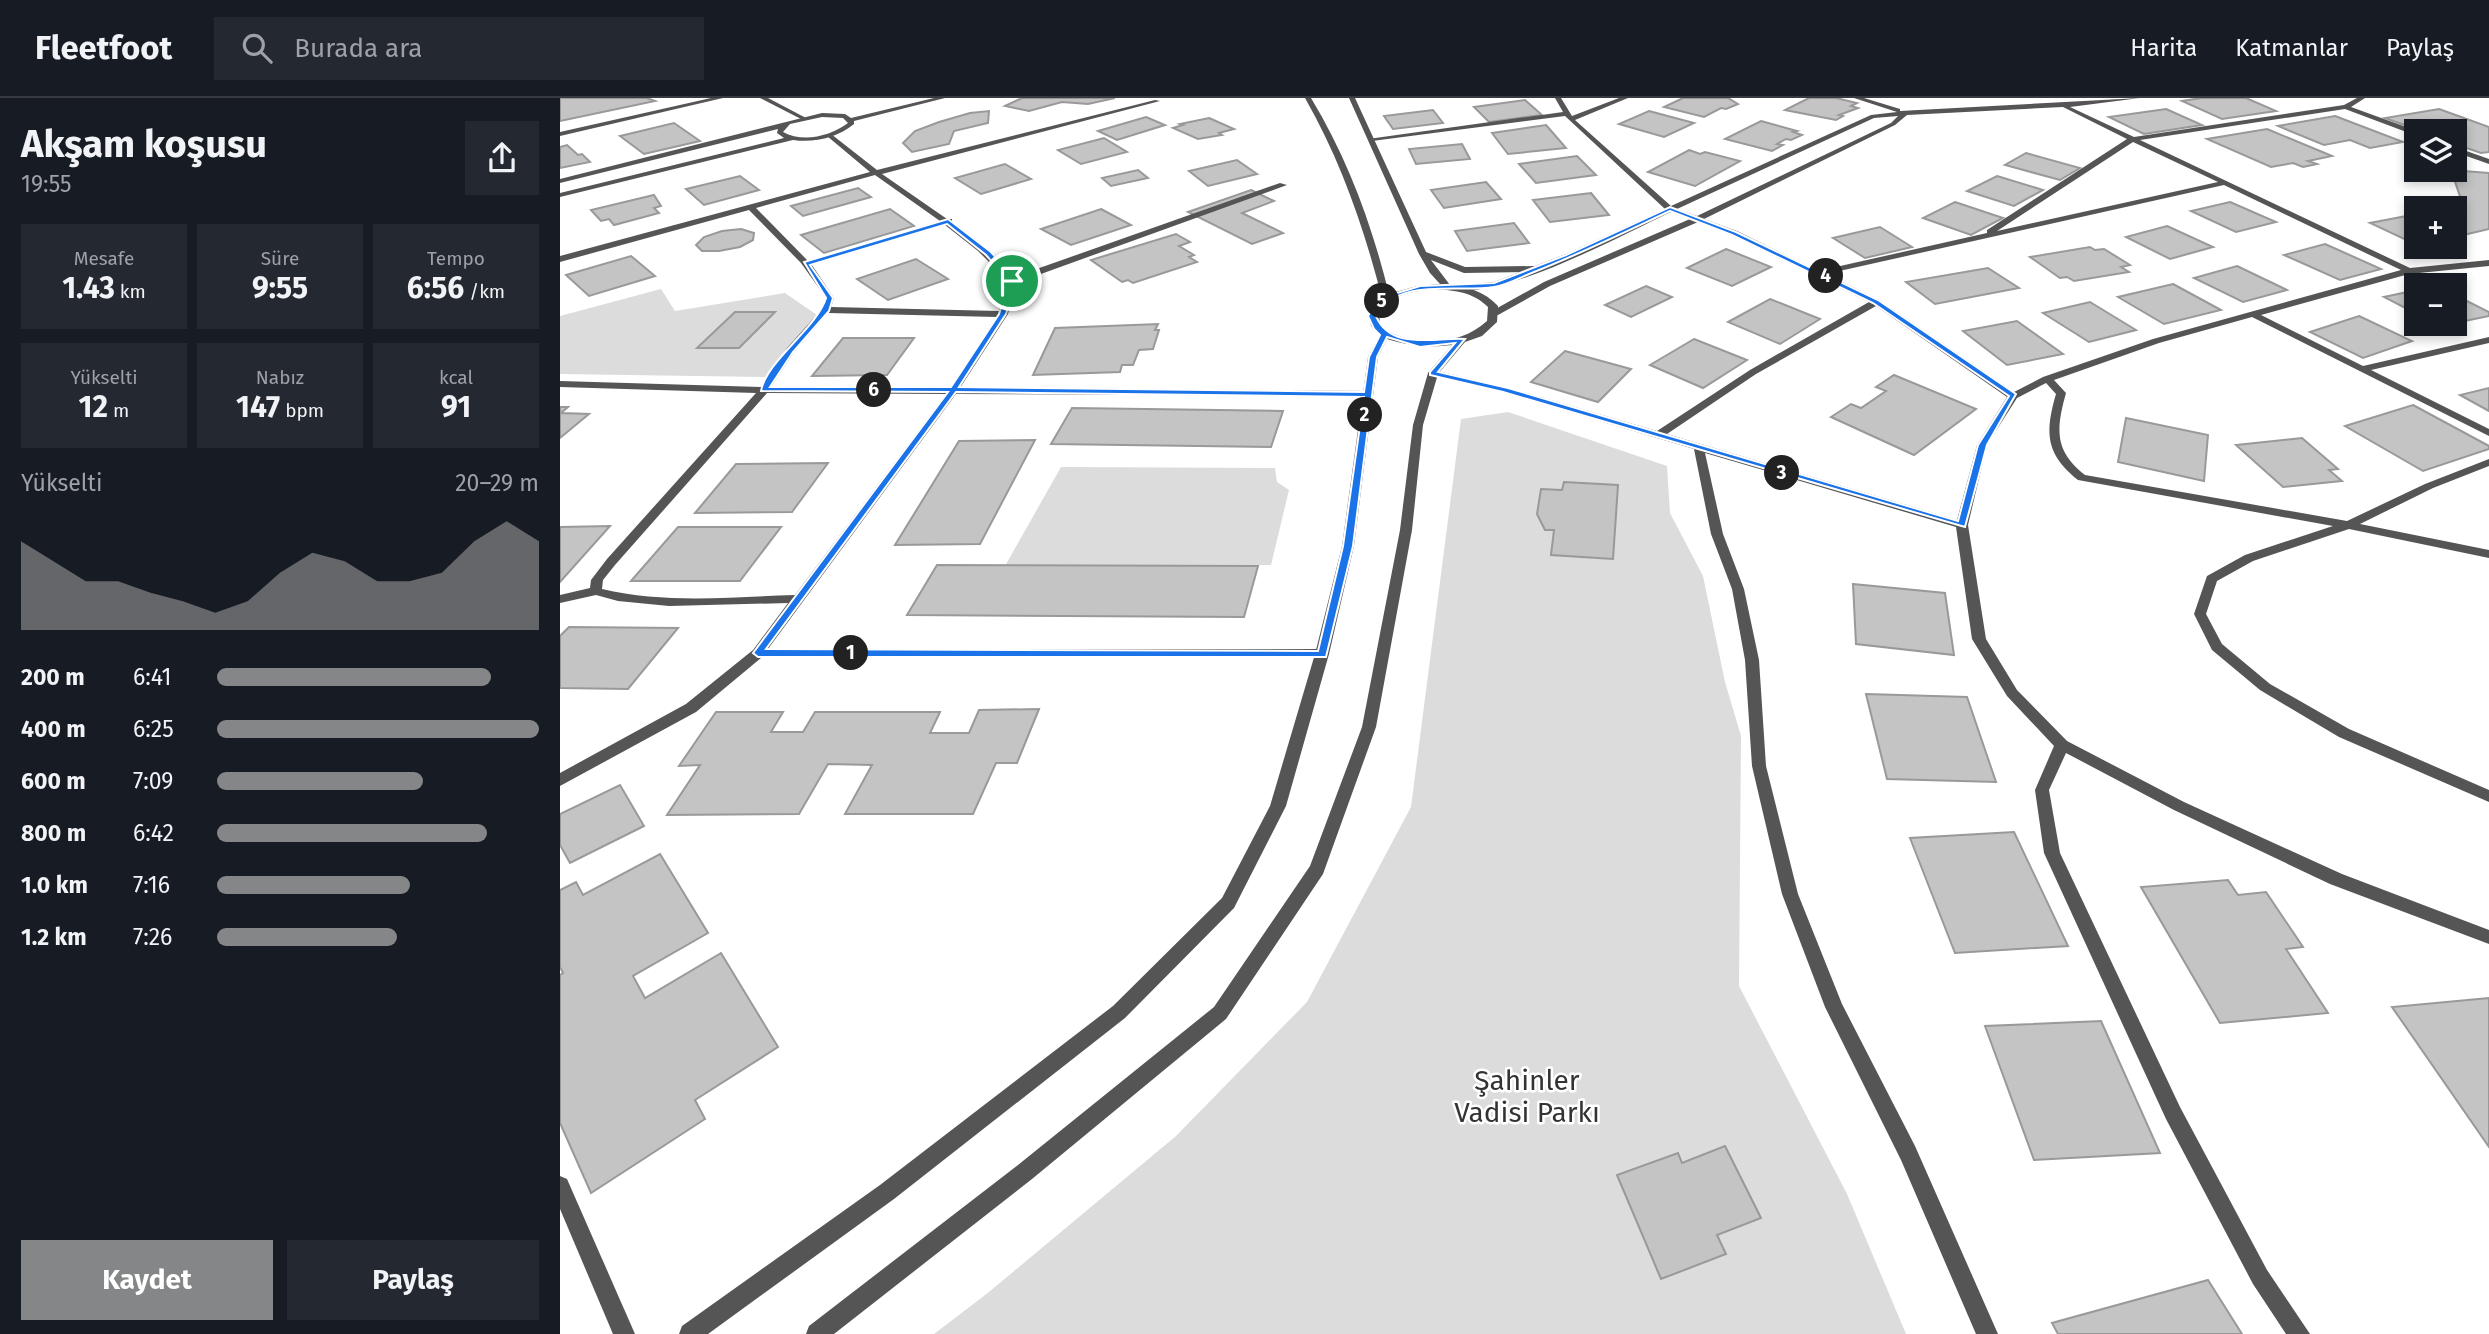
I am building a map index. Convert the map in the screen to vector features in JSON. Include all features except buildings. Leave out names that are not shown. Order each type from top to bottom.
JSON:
[{"type":"street","points":[[680,98],[685,106]]},
{"type":"street","points":[[560,134],[720,98]]},
{"type":"street","points":[[763,98],[803,118]]},
{"type":"street","points":[[560,181],[783,126],[803,118],[839,115],[907,98]]},
{"type":"street","points":[[839,115],[852,120],[942,98]]},
{"type":"street","points":[[560,259],[750,206],[1157,101],[1152,98]]},
{"type":"street","points":[[1308,98],[1322,120],[1360,212],[1387,298]]},
{"type":"street","points":[[1352,98],[1423,254],[1434,273],[1447,287]]},
{"type":"street","points":[[1558,98],[1569,116],[1670,209],[1819,273],[1876,302],[2013,396]]},
{"type":"street","points":[[1372,139],[1569,116],[1625,98]]},
{"type":"street","points":[[1857,98],[1906,112]]},
{"type":"street","points":[[2073,98],[2087,105]]},
{"type":"street","points":[[1460,288],[1481,295],[1493,306],[1495,313],[1490,326],[1462,340],[1420,344],[1377,329],[1372,316],[1379,304],[1387,298],[1408,290],[1495,285],[1617,235],[1873,116],[1906,112],[2087,105],[2137,98]]},
{"type":"street","points":[[1983,237],[2132,139],[2346,107],[2362,98]]},
{"type":"street","points":[[2064,106],[2409,271]]},
{"type":"street","points":[[2346,107],[2404,129]]},
{"type":"street","points":[[1495,313],[1547,284],[1698,219],[1893,124],[1906,112]]},
{"type":"street","points":[[560,195],[792,138],[830,135],[845,130],[852,120]]},
{"type":"street","points":[[783,126],[779,129],[781,135],[792,138]]},
{"type":"street","points":[[830,135],[875,173],[948,221],[988,253],[1012,281]]},
{"type":"street","points":[[2467,154],[2489,162]]},
{"type":"street","points":[[1819,273],[2225,183]]},
{"type":"street","points":[[1012,281],[1283,185]]},
{"type":"street","points":[[596,591],[597,580],[611,562],[764,390],[790,350],[826,310],[830,298],[806,264],[750,206]]},
{"type":"street","points":[[806,264],[948,221]]},
{"type":"street","points":[[1423,254],[1464,270],[1534,269]]},
{"type":"street","points":[[2487,939],[2336,879],[2179,806],[2062,745],[2012,693],[1979,639],[1962,525],[1982,445],[2013,396],[2048,379],[2156,341],[2409,271],[2489,263]]},
{"type":"street","points":[[560,780],[691,708],[758,653],[954,390],[1003,314],[1012,281]]},
{"type":"street","points":[[1657,436],[1753,372],[1876,302]]},
{"type":"street","points":[[826,310],[1003,314]]},
{"type":"street","points":[[2253,314],[2489,433]]},
{"type":"street","points":[[690,1334],[887,1192],[1119,1012],[1228,903],[1278,806],[1322,654],[1348,546],[1373,357],[1385,334]]},
{"type":"street","points":[[817,1334],[1025,1172],[1220,1013],[1317,869],[1369,727],[1406,530],[1418,425],[1433,373],[1462,340]]},
{"type":"street","points":[[2362,369],[2489,340]]},
{"type":"street","points":[[2478,342],[2489,347]]},
{"type":"street","points":[[1433,373],[1505,390],[1962,525]]},
{"type":"street","points":[[2048,379],[2061,393],[2056,411],[2054,445],[2065,466],[2082,478],[2348,524],[2489,554]]},
{"type":"street","points":[[560,384],[764,390],[1368,394]]},
{"type":"street","points":[[1699,449],[1717,534],[1740,601],[1752,660],[1759,766],[1790,894],[1834,1007],[1908,1153],[1987,1334]]},
{"type":"street","points":[[2489,462],[2429,486],[2348,524],[2249,558],[2211,579],[2200,614],[2217,647],[2265,687],[2344,733],[2489,796]]},
{"type":"street","points":[[560,599],[596,591],[614,597],[645,599],[800,599]]},
{"type":"street","points":[[758,653],[1322,654]]},
{"type":"street","points":[[2062,745],[2042,790],[2052,853],[2173,1113],[2260,1277],[2299,1334]]},
{"type":"street","points":[[560,1186],[624,1334]]},
{"type":"green space","points":[[661,289],[675,311],[785,293],[820,317],[770,377],[560,374],[560,316]]},
{"type":"green space","name":"Şahinler Vadisi Parkı","points":[[1508,412],[1667,466],[1670,513],[1703,576],[1725,682],[1741,736],[1739,986],[1847,1194],[1906,1334],[934,1334],[989,1292],[1176,1136],[1307,1002],[1411,807],[1461,419]]},
{"type":"green space","points":[[1061,467],[1275,468],[1277,482],[1289,490],[1271,565],[1005,566]]},
{"type":"route","points":[[1012,281],[988,253],[948,221],[806,264],[830,298],[826,310],[790,350],[764,390],[954,390],[1368,394],[1373,357],[1385,334],[1377,329],[1372,316],[1379,304],[1387,298],[1396,293],[1420,288],[1495,285],[1569,256],[1670,209],[1734,233],[1876,302],[2013,396],[1982,445],[1962,525],[1505,390],[1433,373],[1462,340],[1420,344],[1394,339],[1385,334],[1373,357],[1348,546],[1322,654],[758,653],[954,390],[1003,314],[1012,281]]}]
